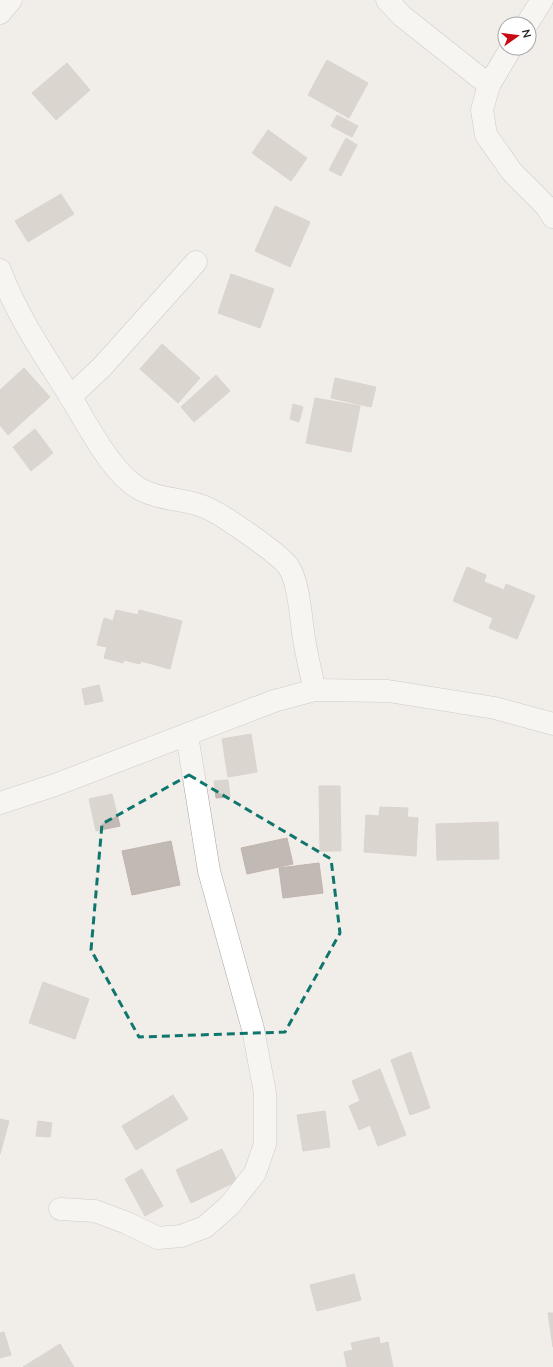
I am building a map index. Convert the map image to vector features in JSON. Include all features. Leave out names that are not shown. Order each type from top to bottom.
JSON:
[{"type":"street","points":[[0,13],[11,0]]},
{"type":"street","points":[[387,0],[402,16],[489,85]]},
{"type":"street","points":[[532,16],[542,0]]},
{"type":"street","points":[[506,56],[489,85],[482,110],[486,135],[512,172],[546,206],[553,217]]},
{"type":"street","points":[[70,397],[102,367],[196,262]]},
{"type":"street","points":[[0,270],[9,293],[26,326],[96,440],[121,473],[140,489],[164,498],[189,502],[207,508],[265,546],[288,566],[297,588],[305,645],[315,690]]},
{"type":"street","points":[[0,803],[55,785],[274,701],[315,690],[388,691],[495,708],[553,724]]},
{"type":"street","points":[[60,1209],[95,1211],[127,1223],[158,1238],[181,1236],[205,1227],[230,1205],[255,1173],[265,1144],[264,1086],[253,1029],[209,870],[186,735]]},
{"type":"highlighted area","points":[[189,775],[331,859],[340,933],[285,1032],[139,1037],[91,950],[102,824]]},
{"type":"building","points":[[327,60],[368,83],[349,118],[308,95]]},
{"type":"building","points":[[67,63],[90,90],[56,120],[32,93]]},
{"type":"building","points":[[337,115],[358,126],[352,137],[331,126]]},
{"type":"building","points":[[268,130],[307,158],[291,181],[252,153]]},
{"type":"building","points":[[346,138],[357,145],[341,176],[329,170]]},
{"type":"building","points":[[61,194],[74,214],[28,242],[15,221]]},
{"type":"building","points":[[275,206],[310,222],[290,267],[255,251]]},
{"type":"building","points":[[231,274],[274,289],[260,328],[218,313]]},
{"type":"building","points":[[162,344],[200,378],[178,403],[140,369]]},
{"type":"building","points":[[24,368],[50,397],[8,435],[0,425],[0,390]]},
{"type":"building","points":[[216,375],[230,391],[194,422],[181,407]]},
{"type":"building","points":[[335,378],[376,387],[371,407],[331,398]]},
{"type":"building","points":[[315,398],[360,406],[351,452],[306,443]]},
{"type":"building","points":[[293,404],[303,407],[299,422],[290,419]]},
{"type":"building","points":[[35,429],[53,453],[31,471],[13,447]]},
{"type":"building","points":[[467,567],[486,575],[484,582],[504,590],[506,584],[535,596],[517,639],[489,628],[493,618],[453,601]]},
{"type":"building","points":[[116,610],[138,615],[139,610],[182,621],[170,669],[141,661],[140,664],[124,660],[123,663],[104,658],[107,647],[97,645],[104,618],[113,621]]},
{"type":"building","points":[[99,685],[103,701],[85,705],[82,689]]},
{"type":"building","points":[[251,734],[257,772],[228,777],[222,739]]},
{"type":"building","points":[[228,780],[230,797],[216,798],[214,781]]},
{"type":"building","points":[[319,786],[340,786],[341,851],[320,851]]},
{"type":"building","points":[[112,794],[120,826],[96,831],[89,799]]},
{"type":"building","points":[[380,807],[408,808],[407,817],[418,818],[416,856],[364,852],[366,815],[379,816]]},
{"type":"building","points":[[498,822],[499,859],[437,860],[436,824]]},
{"type":"building","points":[[287,838],[293,864],[247,874],[241,848]]},
{"type":"building","points":[[171,841],[180,885],[132,895],[122,851]]},
{"type":"building","points":[[319,863],[323,893],[283,898],[279,868]]},
{"type":"building","points":[[43,982],[89,999],[75,1039],[29,1023]]},
{"type":"building","points":[[411,1052],[430,1108],[410,1115],[391,1060]]},
{"type":"building","points":[[380,1069],[406,1135],[378,1146],[370,1125],[359,1130],[349,1106],[360,1101],[352,1081]]},
{"type":"building","points":[[173,1095],[188,1119],[136,1150],[122,1126]]},
{"type":"building","points":[[325,1111],[330,1147],[303,1151],[297,1115]]},
{"type":"building","points":[[0,1119],[9,1121],[0,1154]]},
{"type":"building","points":[[38,1121],[52,1123],[50,1137],[36,1136]]},
{"type":"building","points":[[222,1149],[237,1181],[191,1203],[176,1170]]},
{"type":"building","points":[[142,1169],[163,1206],[145,1216],[125,1179]]},
{"type":"building","points":[[354,1274],[361,1300],[317,1311],[310,1285]]},
{"type":"building","points":[[548,1313],[553,1313],[553,1347]]},
{"type":"building","points":[[4,1332],[11,1355],[0,1358],[0,1333]]},
{"type":"building","points":[[379,1337],[380,1344],[388,1342],[393,1367],[347,1367],[344,1352],[353,1350],[351,1343]]},
{"type":"building","points":[[60,1344],[74,1367],[23,1367]]}]
